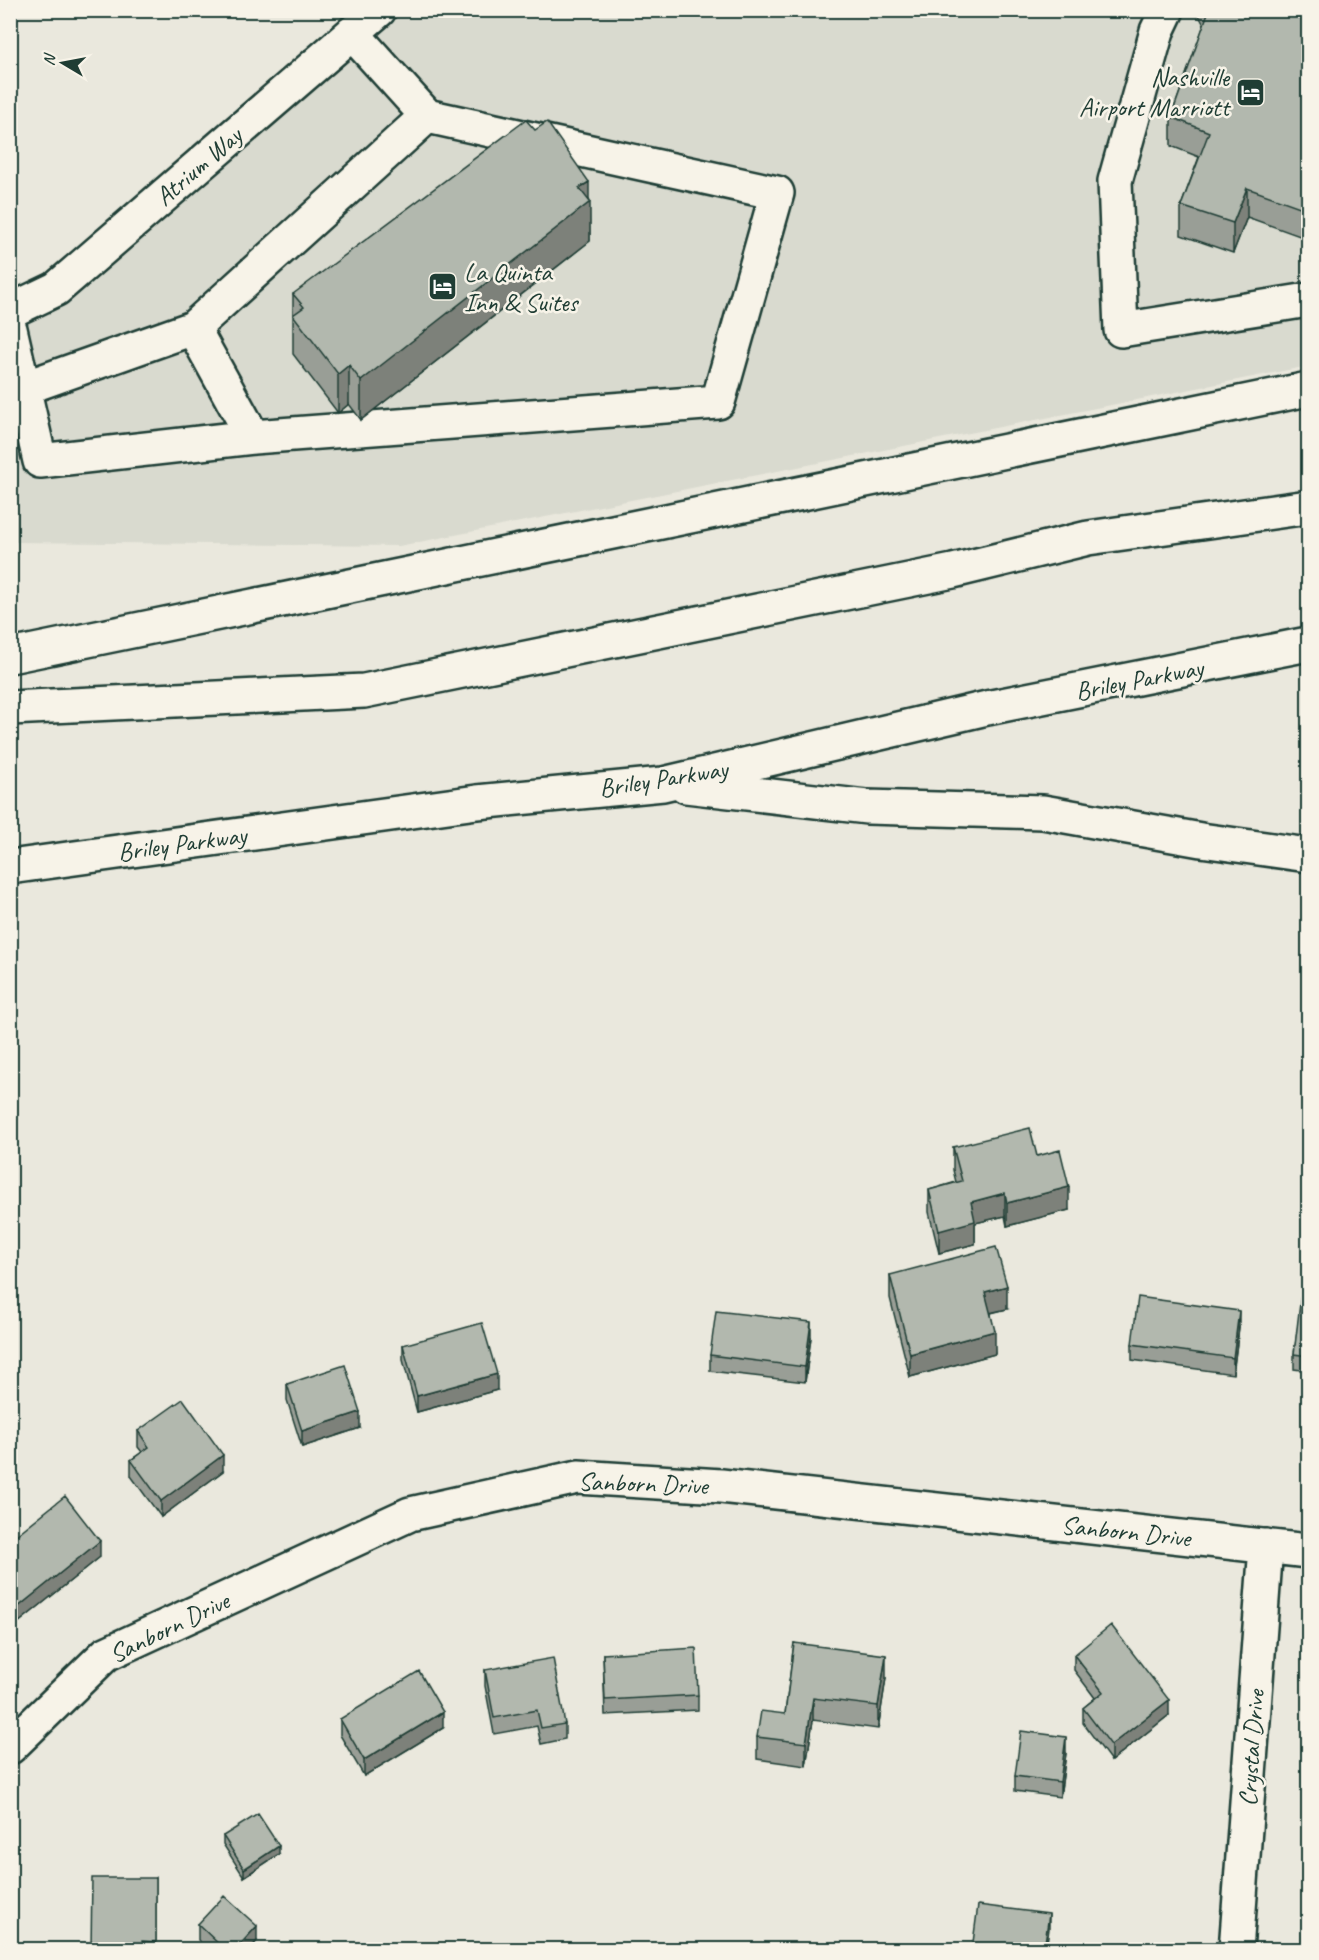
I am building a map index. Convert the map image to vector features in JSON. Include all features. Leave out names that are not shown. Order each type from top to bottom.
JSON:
[{"type":"main road","name":"Atrium Way","points":[[10,311],[56,289],[379,10]]},
{"type":"main road","points":[[1167,10],[1157,31],[1115,181],[1121,330],[1308,300]]},
{"type":"main road","points":[[10,329],[40,461],[253,437],[718,402],[777,193],[427,116],[352,33]]},
{"type":"main road","points":[[24,388],[193,328],[427,116]]},
{"type":"main road","points":[[193,328],[253,437]]},
{"type":"main road","points":[[10,656],[1308,389]]},
{"type":"main road","points":[[10,708],[363,692],[953,571],[1088,538],[1308,507]]},
{"type":"main road","name":"Briley Parkway","points":[[10,867],[477,802],[663,783],[987,708],[1308,644]]},
{"type":"main road","points":[[663,783],[867,807],[1043,812],[1200,840],[1308,855]]},
{"type":"main road","name":"Sanborn Drive","points":[[10,1747],[106,1654],[411,1514],[578,1477],[721,1486],[1308,1551]]},
{"type":"main road","name":"Crystal Drive","points":[[1236,1950],[1266,1546]]},
{"type":"shaded area","points":[[379,11],[1308,11],[1308,366],[399,546],[11,542],[11,311]]},
{"type":"building","name":"Nashville Airport Marriott","points":[[1209,10],[1308,10],[1308,210],[1247,188],[1233,223],[1181,206],[1209,132],[1171,117]]},
{"type":"building","name":"La Quinta Inn & Suites","points":[[526,120],[535,130],[547,122],[589,182],[579,188],[590,202],[361,381],[349,365],[338,374],[293,315],[304,307],[293,294]]},
{"type":"building","points":[[1030,1128],[1037,1156],[1060,1150],[1069,1187],[1007,1203],[1005,1193],[971,1202],[975,1221],[939,1231],[929,1190],[962,1181],[953,1147]]},
{"type":"building","points":[[996,1247],[1007,1286],[985,1292],[995,1331],[910,1354],[890,1275]]},
{"type":"building","points":[[1306,1252],[1308,1252],[1308,1356],[1294,1354]]},
{"type":"building","points":[[1138,1297],[1239,1311],[1233,1358],[1132,1344]]},
{"type":"building","points":[[716,1311],[811,1322],[805,1367],[710,1355]]},
{"type":"building","points":[[482,1323],[497,1374],[417,1396],[403,1345]]},
{"type":"building","points":[[345,1365],[360,1412],[302,1431],[287,1384]]},
{"type":"building","points":[[183,1399],[223,1455],[161,1501],[131,1460],[149,1447],[138,1431]]},
{"type":"building","points":[[65,1496],[100,1541],[18,1607],[10,1598],[10,1557],[16,1553],[10,1545],[10,1540]]},
{"type":"building","points":[[1111,1625],[1169,1700],[1111,1745],[1083,1708],[1103,1692],[1074,1655]]},
{"type":"building","points":[[794,1643],[886,1655],[878,1706],[813,1698],[806,1743],[757,1737],[761,1711],[785,1714]]},
{"type":"building","points":[[696,1648],[698,1695],[605,1700],[603,1654]]},
{"type":"building","points":[[553,1658],[565,1724],[541,1728],[537,1710],[494,1718],[485,1670]]},
{"type":"building","points":[[419,1671],[443,1712],[364,1760],[340,1719]]},
{"type":"building","points":[[1021,1731],[1066,1737],[1060,1782],[1015,1776]]},
{"type":"building","points":[[258,1814],[279,1846],[244,1869],[223,1836]]},
{"type":"building","points":[[92,1878],[156,1878],[156,1942],[142,1941],[142,1950],[91,1950]]},
{"type":"building","points":[[224,1896],[257,1926],[235,1950],[225,1950],[198,1924]]},
{"type":"building","points":[[978,1905],[1049,1914],[1044,1950],[972,1950]]},
{"type":"building","points":[[1061,1946],[1087,1950],[1060,1950]]},
{"type":"place","name":"Nashville Airport Marriott","points":[[1250,92]]},
{"type":"place","name":"La Quinta Inn & Suites","points":[[443,287]]}]
